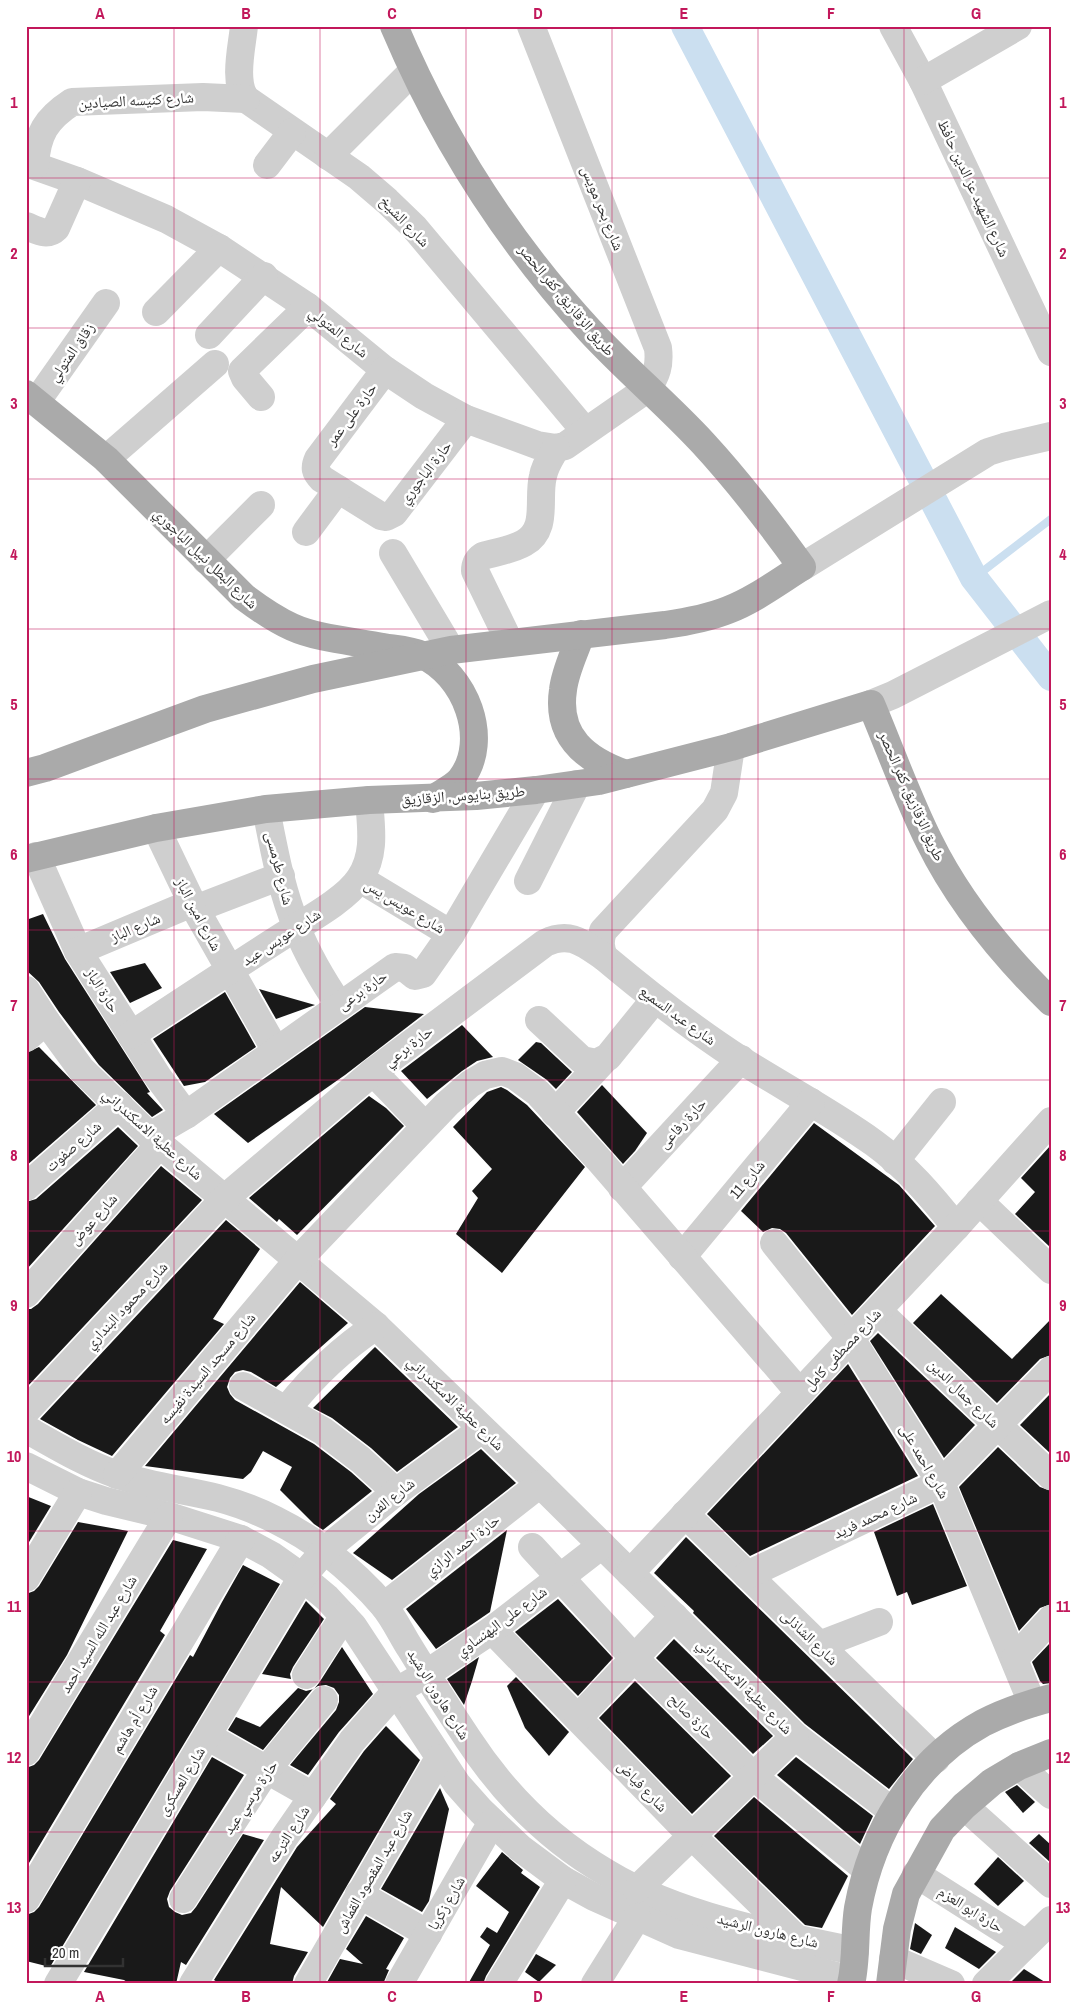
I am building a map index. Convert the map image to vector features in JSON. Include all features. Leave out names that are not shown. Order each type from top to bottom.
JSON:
[{"type":"main road","name":"طريق الزقازيق, كفر الحصر","points":[[394,26],[413,71],[450,140],[492,207],[538,270],[589,331],[702,442],[738,482],[771,524],[812,561]]},
{"type":"main road","name":"شارع البطل نبيل الباجوري","points":[[31,398],[106,459],[244,597],[267,615],[294,628],[328,637],[421,655]]},
{"type":"main road","points":[[26,773],[45,768],[205,709],[313,679],[451,650],[697,620],[730,610],[812,561]]},
{"type":"main road","points":[[581,634],[563,689],[562,712],[564,720],[570,736],[588,756],[626,774]]},
{"type":"main road","points":[[421,655],[446,672],[460,690],[474,724],[474,752],[460,780],[433,799]]},
{"type":"main road","name":"طريق الزقازيق, كفر الحصر","points":[[882,699],[928,841],[954,885],[988,933],[1015,965],[1051,1002]]},
{"type":"main road","name":"طريق بنايوس, الزقازيق","points":[[31,858],[156,828],[266,809],[369,800],[433,799],[536,790],[577,784],[626,774],[731,747],[882,699]]},
{"type":"main road","points":[[851,1982],[858,1910],[867,1870],[892,1811],[912,1784],[956,1741],[984,1722],[1041,1701]]},
{"type":"main road","points":[[891,1971],[897,1929],[906,1894],[942,1829],[964,1806],[992,1782],[1020,1766],[1051,1752]]},
{"type":"street","points":[[244,26],[239,79],[241,92],[246,99]]},
{"type":"street","name":"شارع بحر مويس","points":[[531,26],[658,348],[660,362],[656,376],[648,389]]},
{"type":"street","name":"شارع الشهيد عز الدين حافظ","points":[[893,26],[923,81],[1051,352]]},
{"type":"street","points":[[923,81],[1018,26]]},
{"type":"street","points":[[328,156],[413,71]]},
{"type":"street","name":"شارع كنيسه الصيادين","points":[[31,164],[43,129],[55,113],[72,102],[203,97],[246,99]]},
{"type":"street","name":"شارع الشيخ","points":[[246,99],[359,177],[414,227],[584,431]]},
{"type":"street","points":[[268,165],[292,132]]},
{"type":"street","name":"شارع المتولي","points":[[31,164],[77,181],[166,219],[220,248],[308,307],[385,370],[424,396],[466,419],[537,445],[556,448]]},
{"type":"street","points":[[26,226],[44,233],[53,232],[77,181]]},
{"type":"street","points":[[156,312],[220,248]]},
{"type":"street","points":[[209,335],[264,276]]},
{"type":"street","name":"زقاق المتولي","points":[[31,398],[106,303]]},
{"type":"street","points":[[260,396],[245,378],[242,371],[308,307]]},
{"type":"street","points":[[106,459],[216,364]]},
{"type":"street","name":"حارة على عمر","points":[[318,459],[385,370]]},
{"type":"street","points":[[510,643],[475,571],[478,559],[523,544],[532,538],[538,529],[541,518],[543,476],[548,461],[556,448],[565,446],[584,431],[648,389]]},
{"type":"street","name":"حارة الباجوري","points":[[318,459],[315,466],[316,473],[322,479],[381,516],[390,516],[466,419]]},
{"type":"street","points":[[812,561],[988,452],[1051,436]]},
{"type":"street","points":[[306,532],[338,490]]},
{"type":"street","points":[[206,560],[261,505]]},
{"type":"street","points":[[393,553],[451,650]]},
{"type":"street","points":[[882,699],[1051,614]]},
{"type":"street","points":[[604,957],[600,939],[603,931],[715,810],[724,793],[731,747]]},
{"type":"street","points":[[528,881],[577,784]]},
{"type":"street","name":"حارة برعى","points":[[155,1140],[186,1115],[395,967],[404,968],[415,976],[423,974],[451,934],[536,790]]},
{"type":"street","name":"شارع عويس عيد","points":[[131,1035],[339,899],[360,879],[370,854],[372,840],[369,800]]},
{"type":"street","name":"شارع طرمسى","points":[[266,809],[281,876],[296,927],[319,974],[340,1006]]},
{"type":"street","name":"شارع امين الباز","points":[[156,828],[194,906],[276,1051]]},
{"type":"street","name":"حارة الباز","points":[[31,858],[78,951],[158,1077],[186,1115]]},
{"type":"street","name":"شارع الباز","points":[[78,951],[194,906],[281,876]]},
{"type":"street","name":"شارع عويس يس","points":[[360,879],[451,934]]},
{"type":"street","name":"حارة برعي","points":[[225,1198],[373,1072],[545,943],[554,939],[573,938],[604,957]]},
{"type":"street","name":"شارع عبد السميع","points":[[604,957],[654,999],[741,1059],[874,1143],[931,1196],[956,1227]]},
{"type":"street","name":"شارع عطية الاسكندراني","points":[[26,990],[36,1030],[81,1069],[155,1140],[376,1326],[540,1484],[795,1736],[892,1811]]},
{"type":"street","points":[[654,999],[608,1057],[555,1113],[800,1393]]},
{"type":"street","points":[[539,1020],[582,1060],[589,1063],[603,1061]]},
{"type":"street","name":"حارة رفاعى","points":[[622,1188],[741,1059]]},
{"type":"street","name":"شارع مسجد السيدة نفيسه","points":[[117,1475],[298,1260],[425,1126],[470,1084],[485,1076],[502,1071],[515,1076],[538,1093],[555,1113]]},
{"type":"street","points":[[373,1072],[425,1126]]},
{"type":"street","name":"شارع 11","points":[[682,1257],[811,1102]]},
{"type":"street","points":[[895,1161],[942,1102]]},
{"type":"street","name":"شارع صفوت","points":[[26,1187],[119,1105]]},
{"type":"street","name":"شارع مصطفى كامل","points":[[630,1573],[878,1311],[1051,1121]]},
{"type":"street","name":"شارع عوض","points":[[26,1294],[155,1140]]},
{"type":"street","name":"شارع محمود البنداري","points":[[26,1411],[225,1198]]},
{"type":"street","points":[[980,1201],[1051,1270]]},
{"type":"street","name":"شارع احمد على","points":[[774,1243],[851,1339],[942,1484],[1015,1658],[1041,1701]]},
{"type":"street","name":"شارع جمال الدين","points":[[878,1311],[1051,1476]]},
{"type":"street","points":[[286,1409],[327,1363],[350,1343],[376,1326]]},
{"type":"street","name":"شارع محمد فريد","points":[[747,1575],[942,1484],[1051,1370]]},
{"type":"street","points":[[243,1386],[323,1432],[354,1454],[396,1492]]},
{"type":"street","name":"شارع هارون الرشيد","points":[[26,1429],[76,1457],[117,1475],[220,1499],[257,1512],[292,1529],[325,1550],[354,1574],[384,1606],[472,1746],[509,1793],[539,1823],[572,1851],[608,1874],[637,1889],[692,1911],[797,1939],[855,1951]]},
{"type":"street","name":"شارع الفرن","points":[[302,1577],[325,1550],[396,1492],[482,1429]]},
{"type":"street","name":"شارع هارون الرشيد","points":[[26,1466],[78,1492],[135,1509],[169,1516],[241,1539],[271,1554],[302,1577],[327,1598],[353,1626],[457,1784],[481,1811],[520,1848],[563,1880],[594,1898],[679,1934],[851,1982]]},
{"type":"street","name":"حارة احمد الرازي","points":[[384,1606],[540,1484]]},
{"type":"street","points":[[26,1578],[78,1492]]},
{"type":"street","name":"شارع الشاذلى","points":[[685,1514],[936,1759]]},
{"type":"street","name":"شارع عبد الله السيد احمد","points":[[26,1752],[169,1516]]},
{"type":"street","name":"شارع أم هاشم","points":[[26,1900],[241,1539]]},
{"type":"street","name":"شارع على البهنساوي","points":[[395,1692],[426,1674],[492,1630],[602,1545]]},
{"type":"street","name":"حارة صالح","points":[[532,1547],[634,1658],[754,1777],[867,1870]]},
{"type":"street","name":"شارع العسكرى","points":[[58,1984],[302,1577]]},
{"type":"street","points":[[306,1675],[344,1616]]},
{"type":"street","points":[[578,1718],[674,1616]]},
{"type":"street","points":[[1015,1658],[1051,1619]]},
{"type":"street","points":[[819,1645],[880,1622]]},
{"type":"street","name":"شارع فياض","points":[[492,1630],[692,1836],[797,1939]]},
{"type":"street","name":"شارع الترعه","points":[[193,1984],[284,1838],[313,1796],[352,1741],[395,1692]]},
{"type":"street","name":"حارة مرسي عيد","points":[[183,1899],[267,1769],[324,1700]]},
{"type":"street","points":[[208,1736],[313,1796]]},
{"type":"street","points":[[637,1889],[795,1736]]},
{"type":"street","name":"شارع عبد المقصود القماش","points":[[308,1984],[439,1758]]},
{"type":"street","points":[[1020,1766],[1051,1795]]},
{"type":"street","points":[[964,1806],[1051,1884]]},
{"type":"street","name":"شارع زكريا","points":[[399,1984],[492,1822]]},
{"type":"street","name":"حارة ابو العزم","points":[[916,1874],[1026,1944]]},
{"type":"street","points":[[499,1984],[563,1880]]},
{"type":"street","points":[[359,1894],[428,1934]]},
{"type":"street","points":[[595,1984],[637,1917]]},
{"type":"street","points":[[986,1984],[1051,1920]]},
{"type":"street","points":[[891,1971],[951,1984]]},
{"type":"building","points":[[43,914],[65,959],[150,1092],[147,1093],[163,1110],[152,1117],[99,1065],[39,982],[26,970],[26,920]]},
{"type":"building","points":[[145,963],[162,988],[130,1003],[110,972]]},
{"type":"building","points":[[259,989],[315,1005],[276,1019]]},
{"type":"building","points":[[225,992],[256,1047],[205,1082],[184,1086],[153,1039]]},
{"type":"building","points":[[365,1007],[424,1014],[345,1075],[248,1143],[214,1114]]},
{"type":"building","points":[[462,1025],[493,1057],[477,1061],[427,1099],[401,1071]]},
{"type":"building","points":[[536,1042],[541,1043],[572,1072],[556,1089],[547,1080],[518,1060]]},
{"type":"building","points":[[39,1047],[96,1105],[26,1166],[26,1053]]},
{"type":"building","points":[[602,1085],[647,1133],[635,1151],[623,1164],[577,1112]]},
{"type":"building","points":[[501,1087],[527,1105],[585,1167],[502,1273],[456,1234],[478,1198],[472,1191],[492,1169],[453,1127],[487,1092]]},
{"type":"building","points":[[369,1096],[386,1108],[404,1126],[297,1235],[279,1219],[277,1222],[249,1198]]},
{"type":"building","points":[[814,1123],[899,1185],[935,1226],[852,1315],[786,1233],[780,1229],[772,1228],[763,1232],[741,1211]]},
{"type":"building","points":[[118,1127],[138,1146],[26,1270],[26,1202],[36,1199]]},
{"type":"building","points":[[1051,1145],[1051,1248],[1015,1214],[1035,1192],[1021,1178]]},
{"type":"building","points":[[161,1166],[202,1200],[26,1388],[26,1309],[31,1309],[38,1304]]},
{"type":"building","points":[[226,1220],[260,1249],[213,1319],[224,1324],[112,1456],[40,1419]]},
{"type":"building","points":[[300,1282],[348,1323],[276,1387],[251,1372],[243,1370],[235,1372],[230,1378],[227,1387],[235,1400],[314,1444],[351,1472],[372,1491],[323,1530],[314,1524],[280,1490],[292,1467],[263,1451],[251,1472],[243,1479],[145,1466]]},
{"type":"building","points":[[941,1294],[1012,1359],[1051,1319],[1051,1355],[1040,1359],[997,1403],[913,1323]]},
{"type":"building","points":[[878,1333],[975,1425],[944,1458],[870,1341]]},
{"type":"building","points":[[375,1347],[458,1427],[397,1472],[371,1448],[332,1418],[313,1408]]},
{"type":"building","points":[[848,1364],[918,1476],[750,1556],[707,1514]]},
{"type":"building","points":[[1051,1393],[1051,1454],[1020,1425]]},
{"type":"building","points":[[998,1447],[1040,1487],[1051,1491],[1051,1604],[1040,1608],[1019,1631],[959,1487]]},
{"type":"building","points":[[481,1449],[516,1483],[392,1580],[353,1553],[419,1494]]},
{"type":"building","points":[[26,1496],[51,1506],[26,1547]]},
{"type":"building","points":[[933,1504],[967,1586],[912,1605],[907,1592],[897,1596],[874,1532]]},
{"type":"building","points":[[78,1522],[128,1531],[67,1655],[26,1721],[26,1594],[34,1591],[39,1586]]},
{"type":"building","points":[[507,1530],[490,1612],[436,1649],[406,1609]]},
{"type":"building","points":[[686,1537],[913,1759],[889,1789],[805,1724],[654,1573]]},
{"type":"building","points":[[173,1540],[207,1549],[160,1631],[165,1635],[26,1868],[26,1768],[34,1765],[39,1760]]},
{"type":"building","points":[[243,1565],[280,1584],[50,1967],[26,1961],[26,1915],[34,1912],[39,1907],[190,1655],[193,1657]]},
{"type":"building","points":[[558,1599],[613,1658],[578,1696],[515,1632]]},
{"type":"building","points":[[306,1601],[324,1619],[293,1667],[290,1674],[291,1679],[262,1674]]},
{"type":"building","points":[[674,1639],[773,1736],[753,1754],[656,1658]]},
{"type":"building","points":[[1051,1642],[1051,1683],[1043,1684],[1032,1662]]},
{"type":"building","points":[[342,1647],[373,1694],[339,1732],[308,1775],[290,1765],[336,1710],[339,1702],[339,1695],[334,1688],[326,1685],[315,1688]]},
{"type":"building","points":[[479,1657],[472,1681],[464,1705],[447,1679]]},
{"type":"building","points":[[516,1677],[569,1732],[549,1756],[525,1728],[507,1686]]},
{"type":"building","points":[[635,1681],[731,1776],[692,1814],[599,1718]]},
{"type":"building","points":[[298,1688],[306,1691],[313,1689],[263,1750],[228,1730],[236,1717],[260,1727]]},
{"type":"building","points":[[386,1726],[420,1760],[323,1927],[281,1887],[270,1944],[308,1952],[294,1976],[292,1984],[220,1984],[214,1980],[297,1847],[336,1804],[330,1799],[364,1751]]},
{"type":"building","points":[[212,1757],[244,1775],[170,1891],[167,1899],[169,1907],[182,1915],[191,1913],[243,1834],[264,1840],[186,1965],[181,1962],[176,1984],[130,1984],[124,1980],[84,1972]]},
{"type":"building","points":[[796,1757],[873,1816],[860,1844],[777,1775]]},
{"type":"building","points":[[1017,1785],[1035,1802],[1023,1813],[1005,1792]]},
{"type":"building","points":[[440,1788],[449,1809],[429,1901],[422,1912],[381,1889]]},
{"type":"building","points":[[754,1797],[848,1876],[822,1928],[805,1925],[714,1836]]},
{"type":"building","points":[[1039,1834],[1051,1845],[1051,1863],[1029,1843]]},
{"type":"building","points":[[502,1852],[523,1870],[521,1873],[540,1887],[483,1984],[468,1984],[490,1945],[480,1937],[487,1927],[497,1933],[509,1912],[476,1886]]},
{"type":"building","points":[[998,1857],[1024,1881],[998,1906],[974,1884]]},
{"type":"building","points":[[366,1916],[404,1938],[386,1969],[389,1970],[383,1984],[326,1984],[340,1959],[363,1964],[346,1949]]},
{"type":"building","points":[[915,1923],[932,1935],[921,1954],[910,1949]]},
{"type":"building","points":[[955,1927],[996,1952],[979,1969],[945,1948]]},
{"type":"building","points":[[536,1954],[556,1965],[539,1982],[525,1972]]},
{"type":"building","points":[[1024,1969],[1048,1984],[1009,1984]]},
{"type":"waterway","points":[[685,26],[974,578],[1051,677]]},
{"type":"waterway","points":[[974,578],[1051,519]]}]
